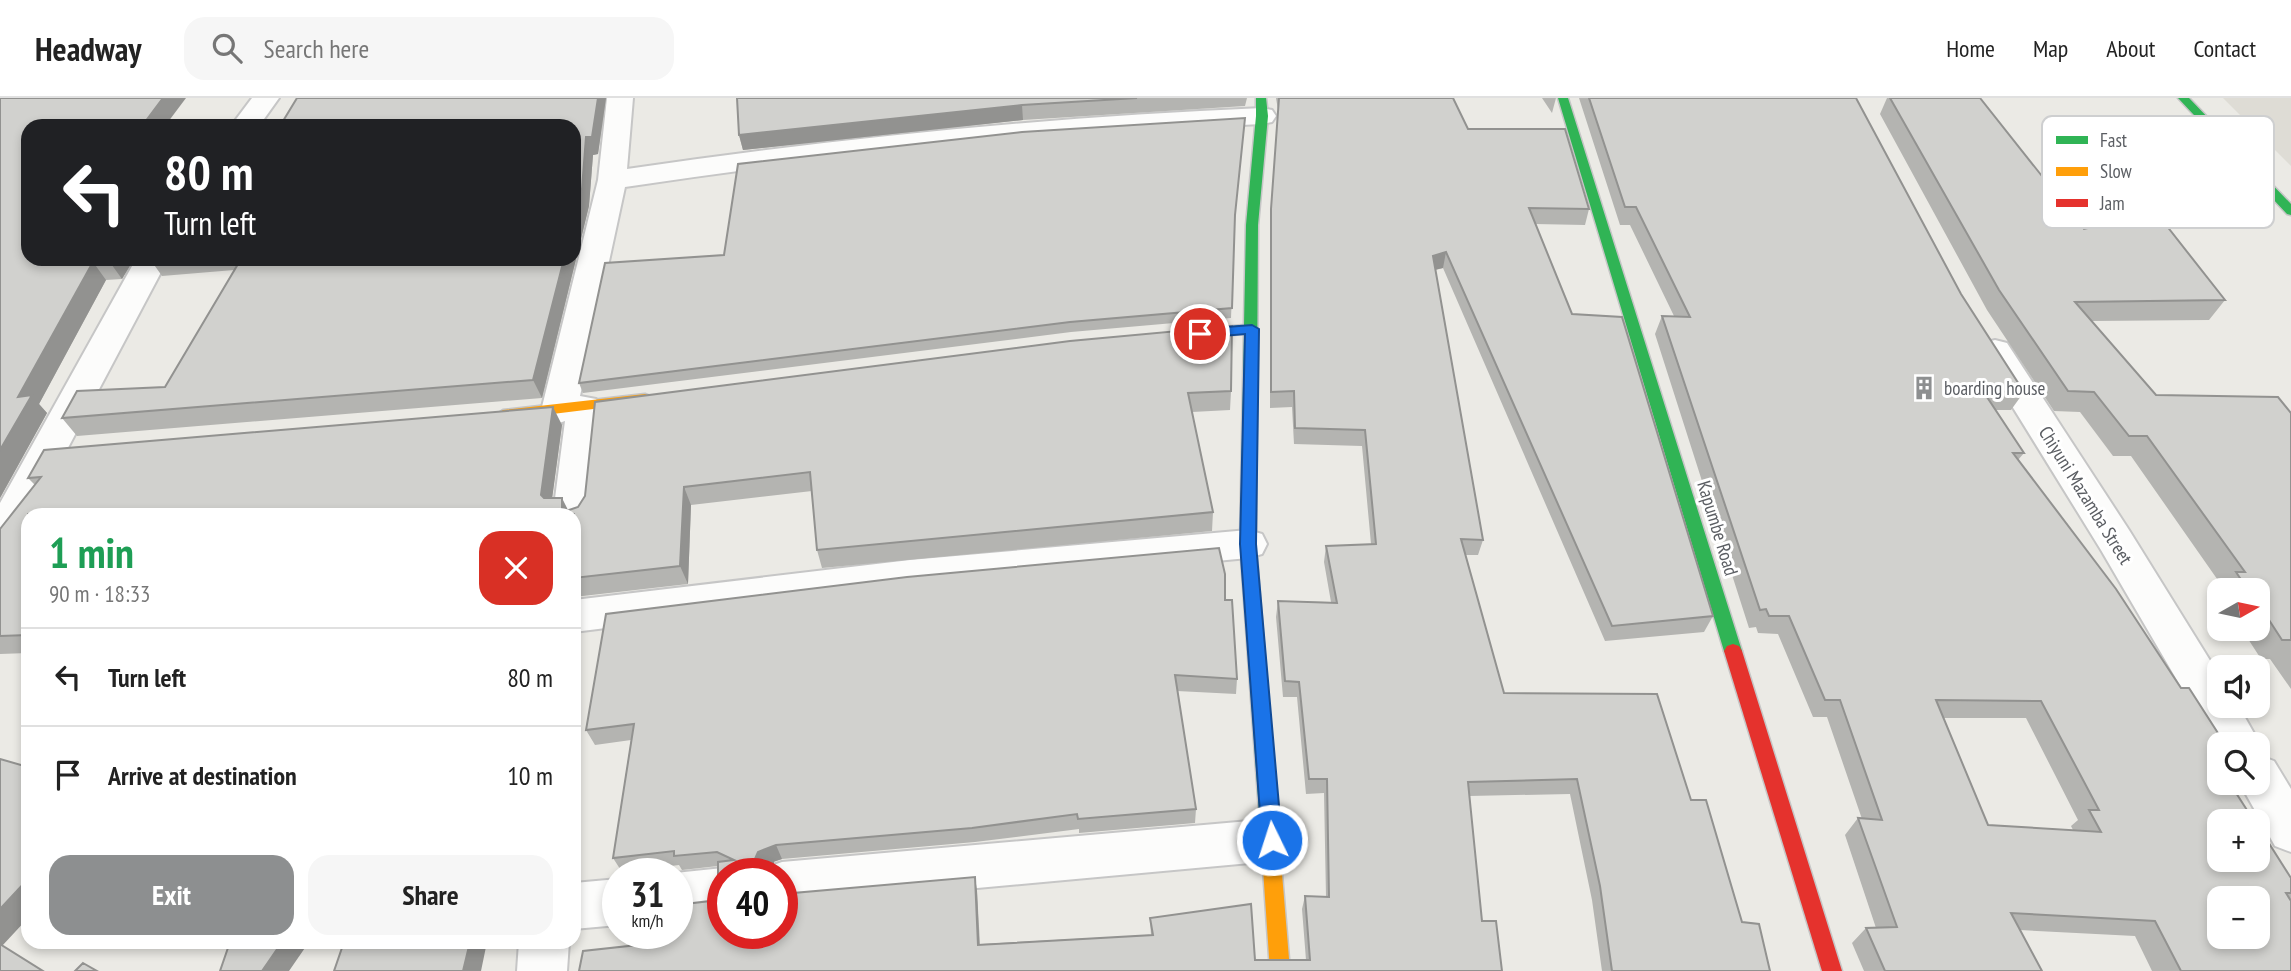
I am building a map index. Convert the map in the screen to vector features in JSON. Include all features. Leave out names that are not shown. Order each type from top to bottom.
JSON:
[{"type":"street","points":[[250,119],[266,98]]},
{"type":"street","points":[[572,508],[572,409],[612,180],[620,98]]},
{"type":"street","name":"Kapumbe Road","points":[[1563,98],[1832,971]]},
{"type":"street","points":[[2183,98],[2200,116]]},
{"type":"street","points":[[612,180],[757,158],[937,136],[1262,107],[1252,225],[1248,544],[1280,971]]},
{"type":"street","points":[[2274,193],[2291,211]]},
{"type":"street","points":[[0,533],[54,453],[148,266]]},
{"type":"street","name":"Chiyuni Mazamba Street","points":[[1976,323],[2115,540],[2231,732]]},
{"type":"street","points":[[1161,337],[1252,329]]},
{"type":"street","points":[[487,416],[572,409],[665,396]]},
{"type":"street","points":[[581,615],[751,592],[1053,559],[1248,544]]},
{"type":"street","points":[[2270,795],[2291,831]]},
{"type":"street","points":[[798,883],[1272,840]]},
{"type":"street","points":[[581,905],[602,903]]},
{"type":"street","points":[[542,971],[544,949]]},
{"type":"shaded area","points":[[2223,98],[2291,98],[2291,166],[2274,149],[2274,116],[2241,116]]},
{"type":"building","points":[[0,98],[163,98],[147,119],[21,119],[21,266],[91,266],[18,397],[32,395],[0,450]]},
{"type":"building","points":[[297,98],[598,98],[592,137],[586,137],[581,193],[581,119],[284,119]]},
{"type":"building","points":[[737,98],[1137,98],[1022,105],[739,135]]},
{"type":"building","points":[[1279,98],[1453,98],[1468,129],[1565,129],[1589,209],[1529,208],[1572,314],[1622,317],[1713,616],[1612,626],[1446,252],[1433,256],[1483,540],[1461,539],[1504,693],[1657,694],[1691,800],[1706,800],[1742,922],[1759,924],[1770,971],[1612,971],[1600,886],[1577,779],[1468,782],[1482,921],[1496,921],[1502,971],[579,971],[583,951],[693,949],[693,903],[707,901],[707,949],[798,949],[798,893],[975,877],[978,945],[1153,935],[1150,918],[1251,904],[1255,960],[1310,960],[1305,896],[1329,897],[1327,779],[1309,779],[1299,682],[1285,681],[1278,601],[1337,603],[1326,546],[1376,544],[1365,430],[1295,428],[1294,391],[1271,392],[1271,209]]},
{"type":"building","points":[[1589,98],[1856,98],[1961,294],[2024,392],[1983,391],[2024,453],[2013,453],[2116,589],[2181,688],[2189,688],[2217,732],[2207,732],[2207,795],[2237,795],[2246,809],[2207,809],[2207,872],[2270,872],[2270,845],[2291,878],[2291,893],[2286,893],[2291,901],[2291,971],[2181,971],[2155,921],[2011,913],[2042,971],[1885,971],[1866,928],[1897,927],[1858,818],[1882,820],[1840,700],[1825,700],[1789,616],[1769,616],[1766,609],[1760,610],[1662,316],[1690,317],[1636,207],[1625,207]],"holes":[[[1936,700],[2041,701],[2099,810],[2089,810],[2101,832],[1988,825]]]},
{"type":"building","points":[[1890,98],[1980,98],[2042,176],[2042,228],[2168,228],[2225,300],[2075,302],[2156,395],[2278,397],[2291,413],[2291,640],[2282,640],[2270,622],[2270,578],[2240,578],[2236,572],[2245,572],[2147,436],[2129,436],[2094,392],[2068,391],[1999,290]]},
{"type":"building","points":[[1245,118],[1235,215],[1232,308],[1070,322],[579,383],[605,263],[724,255],[738,164],[1022,132]]},
{"type":"building","points":[[237,266],[562,266],[533,380],[62,418],[77,391],[165,387]]},
{"type":"building","points":[[1232,326],[1231,391],[1188,393],[1213,512],[817,550],[810,472],[684,487],[680,566],[581,577],[581,508],[575,508],[585,496],[595,402],[1070,341]]},
{"type":"building","points":[[553,407],[541,495],[544,498],[562,498],[562,508],[21,508],[21,635],[0,636],[0,529],[41,477],[28,478],[44,450]]},
{"type":"building","points":[[1219,548],[1225,574],[1225,600],[1232,600],[1237,679],[1175,675],[1196,809],[1078,819],[1077,814],[972,828],[776,845],[758,852],[755,858],[730,858],[717,852],[674,856],[674,851],[613,858],[634,724],[586,730],[606,614],[907,577]]},
{"type":"building","points":[[0,759],[21,765],[21,886],[0,909]]},
{"type":"building","points":[[0,944],[43,971],[0,971]]},
{"type":"building","points":[[228,949],[277,949],[262,971],[220,971]]},
{"type":"building","points":[[342,949],[468,949],[463,971],[334,971]]},
{"type":"building","points":[[83,963],[97,971],[75,971]]},
{"type":"traffic: fast","points":[[1261,98],[1262,116],[1252,225],[1248,544],[1269,825]]},
{"type":"traffic: fast","points":[[1563,98],[1733,651]]},
{"type":"traffic: fast","points":[[2183,98],[2200,116]]},
{"type":"traffic: fast","points":[[2274,193],[2291,211]]},
{"type":"traffic: fast","points":[[1181,335],[1252,329]]},
{"type":"traffic: slow","points":[[503,415],[645,399]]},
{"type":"traffic: slow","points":[[1269,825],[1280,971]]},
{"type":"traffic: jam","points":[[1733,651],[1832,971]]},
{"type":"place","name":"boarding house","points":[[1924,388]]},
{"type":"route","points":[[1200,334],[1252,329],[1248,544],[1272,840]]}]
